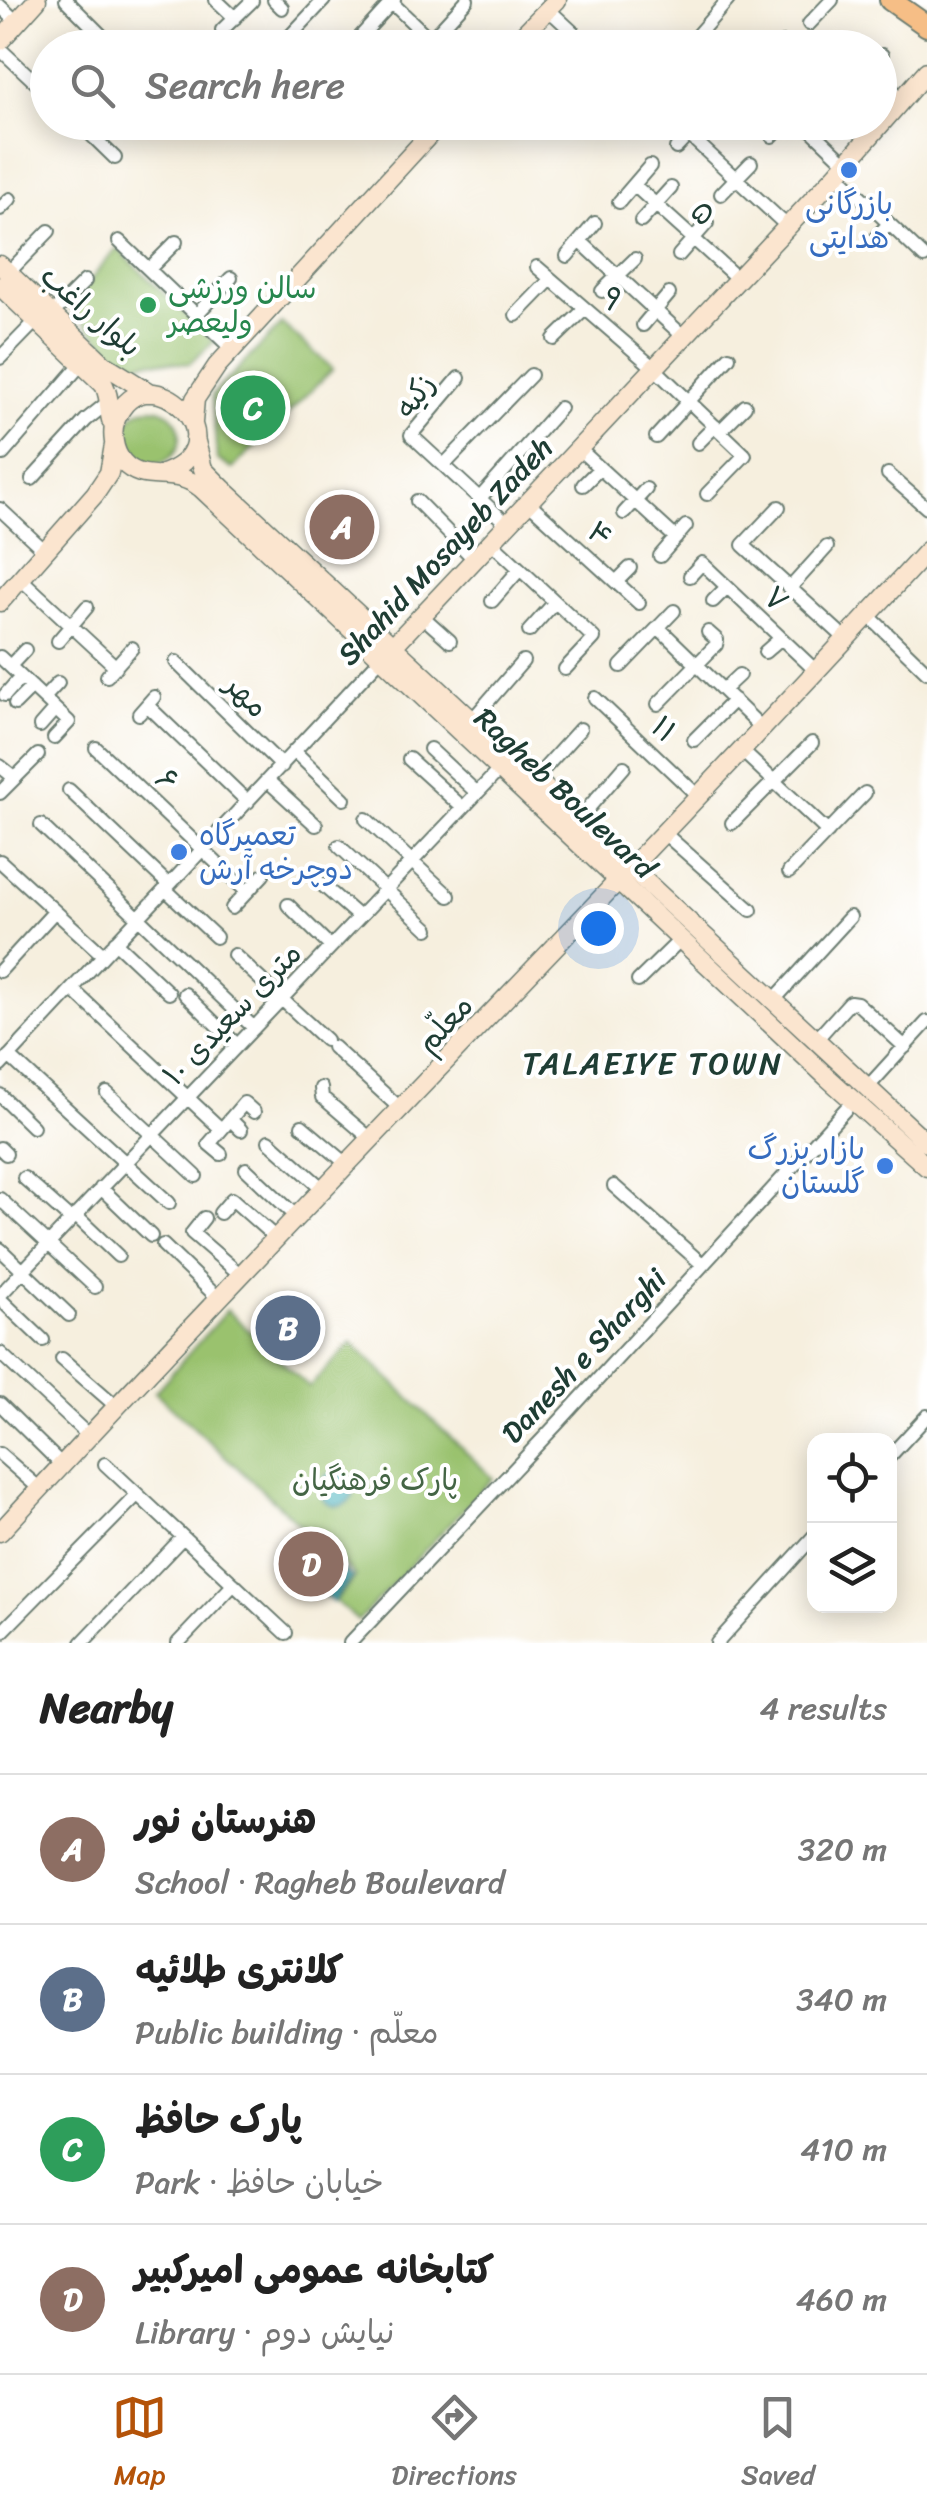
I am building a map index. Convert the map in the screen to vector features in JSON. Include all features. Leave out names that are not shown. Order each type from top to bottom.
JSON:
[{"type":"main road","points":[[890,0],[927,26]]},
{"type":"street","points":[[0,41],[37,0]]},
{"type":"street","points":[[66,0],[96,30]]},
{"type":"street","points":[[216,0],[236,18]]},
{"type":"street","points":[[296,30],[324,0]]},
{"type":"street","points":[[443,30],[468,0]]},
{"type":"street","points":[[702,30],[728,0]]},
{"type":"street","points":[[809,24],[832,0]]},
{"type":"street","points":[[222,30],[252,1]]},
{"type":"street","points":[[366,30],[391,1],[417,30]]},
{"type":"street","points":[[527,30],[552,4],[574,30]]},
{"type":"street","points":[[0,6],[17,22]]},
{"type":"street","points":[[0,49],[30,77]]},
{"type":"street","name":"Shahid Mosayeb Zadeh","points":[[897,106],[927,71]]},
{"type":"street","points":[[897,95],[902,100]]},
{"type":"street","points":[[96,140],[115,158]]},
{"type":"street","points":[[96,494],[117,479],[153,475],[184,462],[194,430],[194,398],[217,366],[424,140]]},
{"type":"street","points":[[676,148],[684,140]]},
{"type":"street","points":[[694,140],[787,226]]},
{"type":"street","points":[[818,140],[890,224],[924,257]]},
{"type":"street","name":"Shahid Mosayeb Zadeh","points":[[5,1061],[866,140]]},
{"type":"street","points":[[721,194],[751,163]]},
{"type":"street","points":[[619,202],[650,166]]},
{"type":"street","name":"۵","points":[[634,185],[738,278]]},
{"type":"street","points":[[641,221],[670,188]]},
{"type":"street","points":[[567,256],[595,222]]},
{"type":"street","points":[[679,255],[707,224]]},
{"type":"street","points":[[876,236],[890,224]]},
{"type":"street","points":[[3,275],[49,231]]},
{"type":"street","points":[[580,240],[683,336]]},
{"type":"street","points":[[119,241],[232,349]]},
{"type":"street","points":[[149,269],[176,242]]},
{"type":"street","points":[[602,291],[635,259]]},
{"type":"street","name":"۹","points":[[537,267],[654,368],[745,455],[707,494]]},
{"type":"street","name":"بلوار راغب","points":[[3,275],[104,385],[112,400],[109,414],[114,435]]},
{"type":"street","points":[[196,315],[231,278]]},
{"type":"street","points":[[516,315],[551,279]]},
{"type":"street","points":[[0,358],[85,281]]},
{"type":"street","points":[[643,325],[669,294]]},
{"type":"street","points":[[554,340],[585,309]]},
{"type":"street","name":"بلوار راغب","points":[[44,317],[104,365],[157,394]]},
{"type":"street","points":[[656,437],[729,357]]},
{"type":"street","points":[[3,454],[82,363]]},
{"type":"street","points":[[0,602],[96,494],[109,474],[118,413],[126,403],[185,390],[217,366]]},
{"type":"street","points":[[444,465],[531,375]]},
{"type":"street","name":"زکیه","points":[[459,378],[411,435],[508,524]]},
{"type":"street","points":[[157,394],[177,400],[194,430]]},
{"type":"street","points":[[32,479],[86,420],[112,400]]},
{"type":"street","points":[[698,443],[745,406]]},
{"type":"street","points":[[480,498],[560,408]]},
{"type":"street","name":"Ragheb Boulevard","points":[[194,430],[203,469],[501,768],[815,1041],[927,1166]]},
{"type":"street","points":[[114,435],[123,462],[153,475]]},
{"type":"street","points":[[578,448],[676,538]]},
{"type":"street","points":[[583,485],[600,468]]},
{"type":"street","name":"Ragheb Boulevard","points":[[153,475],[174,474],[192,480],[388,652],[472,720],[577,820],[681,939],[860,1095],[927,1144]]},
{"type":"street","points":[[888,474],[927,508]]},
{"type":"street","points":[[624,513],[646,489]]},
{"type":"street","points":[[417,501],[475,560]]},
{"type":"street","name":"۴","points":[[528,502],[639,604]]},
{"type":"street","points":[[779,507],[743,545],[846,638]]},
{"type":"street","points":[[0,509],[45,552]]},
{"type":"street","points":[[660,556],[686,526]]},
{"type":"street","points":[[491,542],[594,638],[565,670]]},
{"type":"street","points":[[790,588],[827,548]]},
{"type":"street","name":"معلّم","points":[[0,1532],[7,1511],[40,1489],[625,876],[927,551]]},
{"type":"street","name":"۷","points":[[690,576],[702,563],[816,671]]},
{"type":"street","points":[[616,582],[630,568]]},
{"type":"street","points":[[492,601],[520,569]]},
{"type":"street","points":[[21,579],[71,625],[111,672],[132,648]]},
{"type":"street","points":[[713,601],[727,587]]},
{"type":"street","points":[[529,632],[555,602]]},
{"type":"street","points":[[58,641],[87,607]]},
{"type":"street","points":[[621,666],[674,611]]},
{"type":"street","points":[[868,615],[927,672]]},
{"type":"street","points":[[422,616],[450,642]]},
{"type":"street","points":[[658,627],[762,728]]},
{"type":"street","points":[[658,704],[716,646],[717,640],[708,632]]},
{"type":"street","points":[[765,652],[781,638]]},
{"type":"street","points":[[24,650],[5,661],[69,722],[54,738]]},
{"type":"street","points":[[472,720],[522,661]]},
{"type":"street","name":"مهر","points":[[176,662],[282,766]]},
{"type":"street","points":[[723,690],[739,674]]},
{"type":"street","points":[[10,699],[26,682]]},
{"type":"street","points":[[44,698],[58,683]]},
{"type":"street","name":"۱۱","points":[[595,698],[698,796]]},
{"type":"street","points":[[694,740],[734,700]]},
{"type":"street","points":[[147,705],[172,739],[208,764],[248,802]]},
{"type":"street","points":[[40,726],[55,709]]},
{"type":"street","points":[[534,780],[580,729]]},
{"type":"street","points":[[732,823],[812,743]]},
{"type":"street","name":"۶","points":[[96,748],[247,892]]},
{"type":"street","points":[[430,749],[478,793]]},
{"type":"street","points":[[741,750],[828,832]]},
{"type":"street","points":[[295,752],[344,799]]},
{"type":"street","points":[[0,793],[38,755]]},
{"type":"street","points":[[410,758],[463,808]]},
{"type":"street","points":[[0,766],[15,778]]},
{"type":"street","points":[[577,820],[604,778],[624,767]]},
{"type":"street","name":"۱۰ متری سعیدی","points":[[0,1297],[501,768]]},
{"type":"street","points":[[268,781],[316,825]]},
{"type":"street","points":[[69,790],[216,937]]},
{"type":"street","points":[[789,872],[865,793]]},
{"type":"street","points":[[366,819],[449,896]]},
{"type":"street","points":[[41,825],[254,1028]]},
{"type":"street","points":[[664,833],[751,910]]},
{"type":"street","points":[[339,846],[428,929]]},
{"type":"street","points":[[3,870],[103,955]]},
{"type":"street","points":[[232,908],[263,875]]},
{"type":"street","points":[[312,876],[359,918]]},
{"type":"street","points":[[288,905],[331,947]]},
{"type":"street","points":[[0,971],[55,911]]},
{"type":"street","points":[[773,1001],[850,917]]},
{"type":"street","points":[[638,981],[681,939]]},
{"type":"street","points":[[115,942],[169,993]]},
{"type":"street","points":[[234,955],[402,1110]]},
{"type":"street","points":[[72,989],[187,1098],[241,1130]]},
{"type":"street","points":[[185,994],[237,1045]]},
{"type":"street","points":[[815,1041],[850,1002],[858,1003],[905,1046]]},
{"type":"street","name":"Danesh e Sharghi","points":[[350,1643],[927,1022]]},
{"type":"street","points":[[5,1061],[169,1203]]},
{"type":"street","points":[[321,1088],[322,1097],[372,1140]]},
{"type":"street","points":[[108,1093],[196,1176]]},
{"type":"street","points":[[0,1095],[33,1127]]},
{"type":"street","points":[[221,1154],[209,1144],[244,1103],[254,1112]]},
{"type":"street","points":[[348,1119],[358,1108]]},
{"type":"street","points":[[302,1126],[348,1166]]},
{"type":"street","points":[[270,1142],[324,1190]]},
{"type":"street","points":[[246,1169],[298,1218]]},
{"type":"street","points":[[24,1178],[118,1256]]},
{"type":"street","points":[[614,1186],[702,1264]]},
{"type":"street","points":[[101,1188],[219,1299]]},
{"type":"street","points":[[0,1199],[95,1288]]},
{"type":"street","points":[[220,1213],[232,1199],[277,1239]]},
{"type":"street","points":[[204,1218],[192,1233],[242,1276]]},
{"type":"street","points":[[0,1249],[69,1315]]},
{"type":"street","points":[[0,1297],[43,1340]]},
{"type":"street","points":[[0,1353],[89,1436]]},
{"type":"street","points":[[62,1359],[116,1406]]},
{"type":"street","points":[[0,1404],[62,1465]]},
{"type":"street","points":[[897,1448],[927,1416]]},
{"type":"street","points":[[0,1454],[40,1489]]},
{"type":"street","points":[[105,1464],[286,1633]]},
{"type":"street","points":[[16,1643],[2,1632],[137,1494]]},
{"type":"street","points":[[82,1643],[183,1537]]},
{"type":"street","points":[[717,1643],[807,1544]]},
{"type":"street","points":[[178,1643],[234,1584]]},
{"type":"green space","points":[[117,248],[214,342],[189,364],[151,361],[125,365],[68,307]]},
{"type":"green space","points":[[282,324],[333,369],[232,469],[217,459],[212,395]]},
{"type":"green space","points":[[152,408],[172,416],[180,436],[172,456],[152,464],[132,456],[124,436],[132,416]]},
{"type":"green space","name":"پارک فرهنگیان","points":[[227,1310],[309,1387],[352,1343],[493,1478],[358,1621],[335,1601],[356,1576],[155,1392]]},
{"type":"water","points":[[337,1472],[349,1477],[354,1489],[349,1501],[337,1506],[325,1501],[320,1489],[325,1477]]},
{"type":"water","points":[[337,1565],[352,1577],[333,1602],[318,1591]]},
{"type":"place","name":"بازرگانی هدایتی","points":[[849,170]]},
{"type":"place","name":"سالن ورزشی ولیعصر","points":[[148,305]]},
{"type":"place","name":"پارک حافظ","points":[[253,408]]},
{"type":"place","name":"هنرستان نور","points":[[342,527]]},
{"type":"place","name":"تعمیرگاه دوچرخه آرش","points":[[179,852]]},
{"type":"place","name":"بازار بزرگ گلستان","points":[[885,1166]]},
{"type":"place","name":"کلانتری طلائیه","points":[[288,1328]]},
{"type":"place","name":"کتابخانه عمومی امیرکبیر","points":[[311,1564]]},
{"type":"district","name":"TALAEIYE TOWN","points":[[653,1063]]}]
